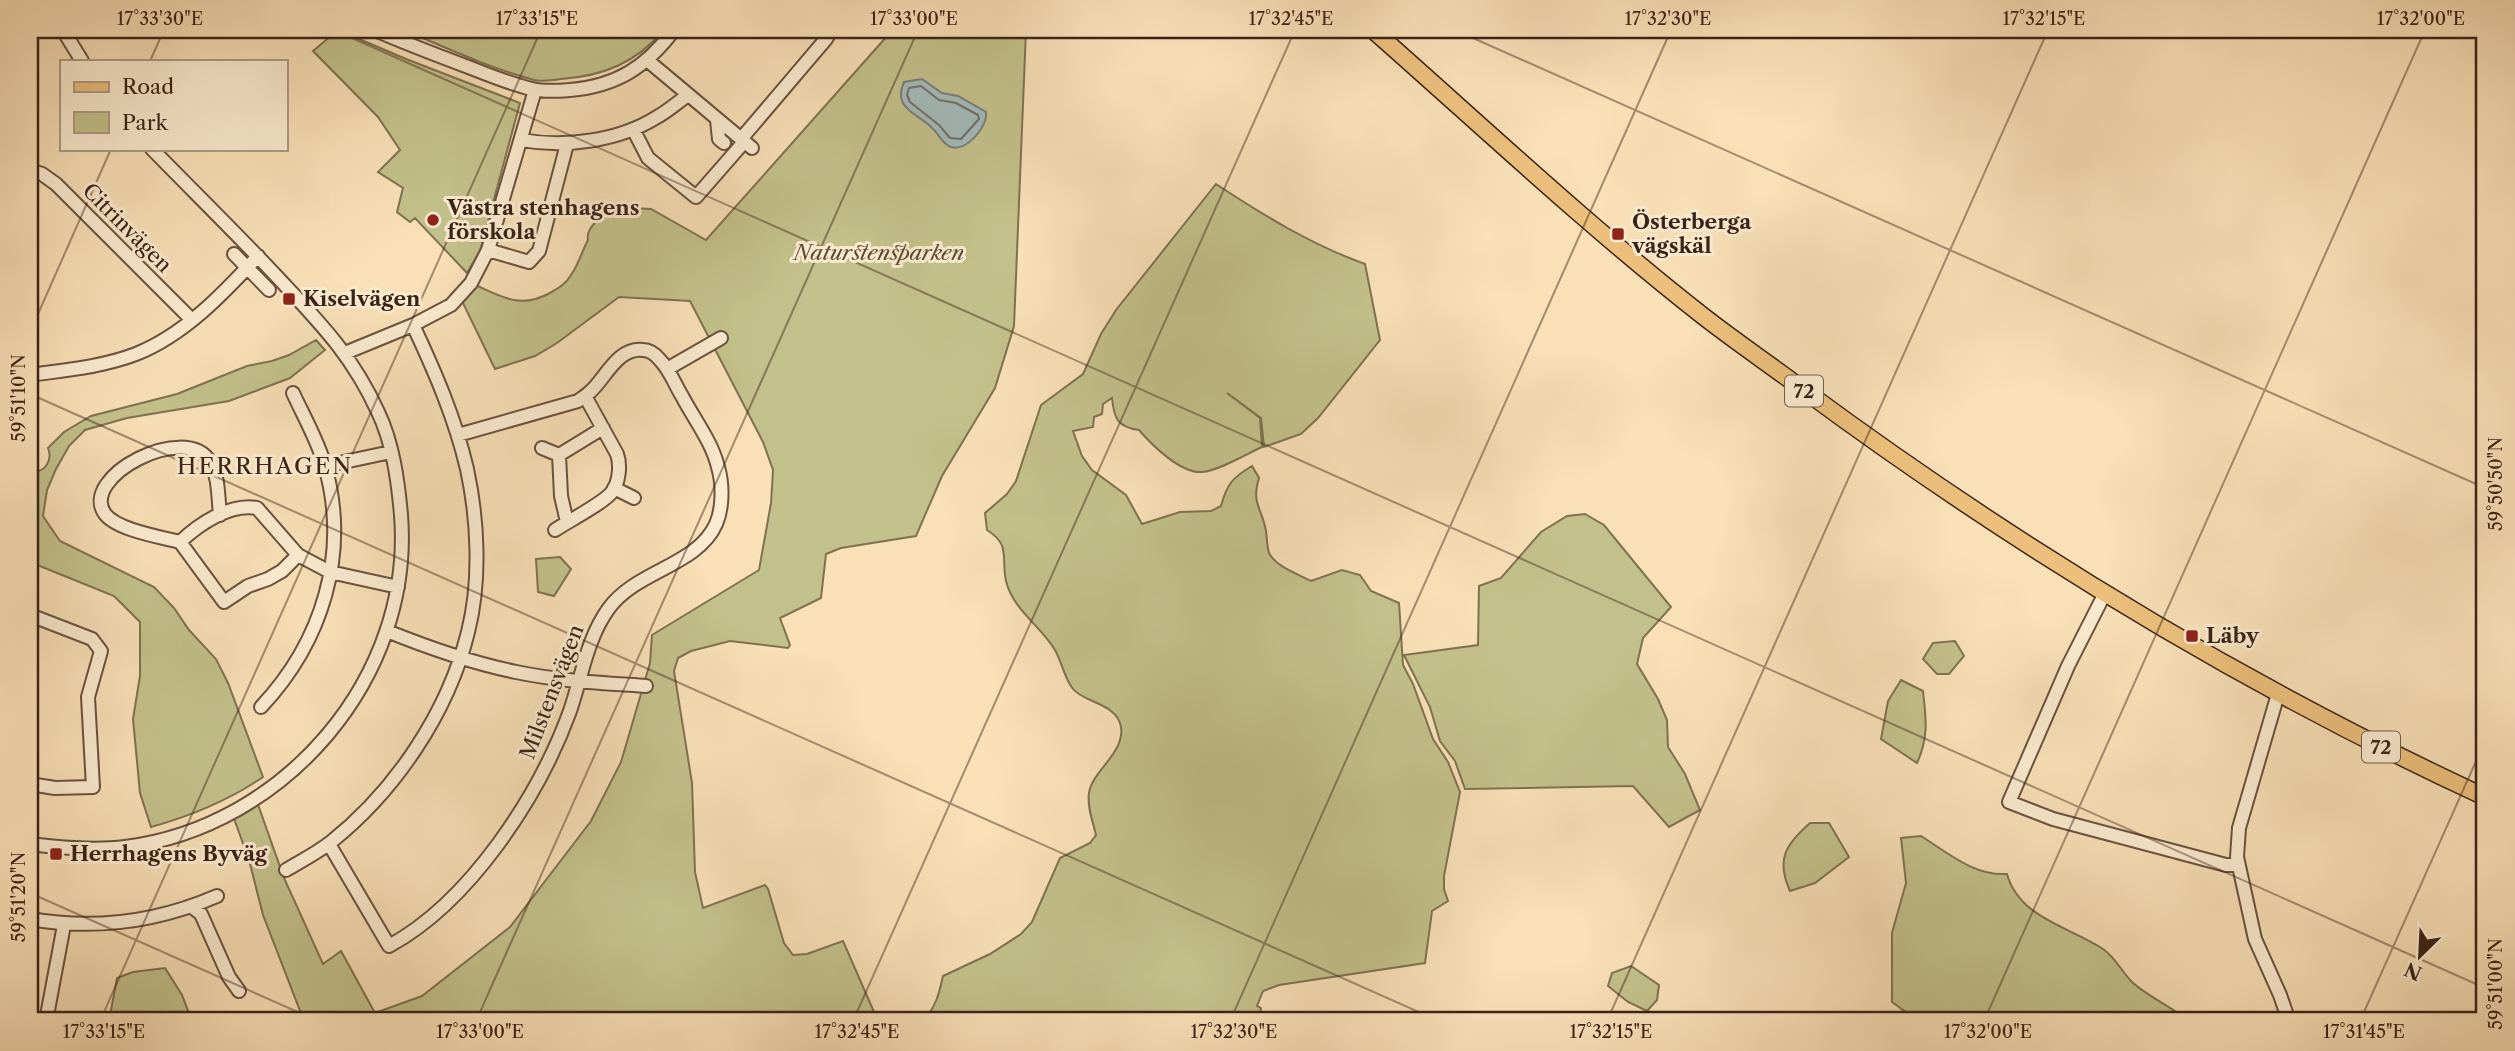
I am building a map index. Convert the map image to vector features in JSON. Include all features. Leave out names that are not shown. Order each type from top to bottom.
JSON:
[{"type":"main road","name":"72","points":[[1373,30],[1592,223],[1703,316],[1876,444],[1995,525],[2104,594],[2278,694],[2485,797]]},
{"type":"street","points":[[63,30],[81,60]]},
{"type":"street","points":[[375,30],[535,90],[586,89],[608,83],[631,72],[647,60],[674,30]]},
{"type":"street","points":[[633,129],[648,158],[696,197],[746,143],[831,30]]},
{"type":"street","points":[[647,60],[746,143]]},
{"type":"street","points":[[345,353],[413,325],[451,305],[471,283],[488,250],[535,90]]},
{"type":"street","points":[[521,140],[567,144],[633,129],[656,118],[688,95]]},
{"type":"street","points":[[717,120],[719,139],[724,143]]},
{"type":"street","points":[[488,250],[529,262],[539,251],[567,144]]},
{"type":"street","points":[[30,844],[96,849],[152,842],[196,829],[248,804],[289,774],[330,733],[368,675],[387,631],[398,587],[402,524],[391,452],[378,412],[345,353],[258,256],[153,150]]},
{"type":"street","name":"Citrinvägen","points":[[30,170],[42,174],[56,184],[192,320]]},
{"type":"street","points":[[234,254],[269,290]]},
{"type":"street","points":[[30,375],[88,367],[136,354],[166,339],[192,320],[258,256]]},
{"type":"street","points":[[286,870],[329,844],[371,804],[409,757],[442,702],[460,657],[473,604],[473,508],[467,471],[445,394],[413,325]]},
{"type":"street","points":[[667,369],[721,338]]},
{"type":"street","name":"Milstensvägen","points":[[329,844],[389,946],[422,924],[491,853],[535,790],[565,722],[595,630],[612,604],[639,581],[701,546],[716,523],[720,511],[721,481],[712,450],[667,369],[652,352],[643,349],[633,350],[619,358],[585,396],[562,407],[458,435]]},
{"type":"street","points":[[261,707],[290,674],[312,636],[326,593],[334,544],[325,466],[293,393]]},
{"type":"street","points":[[555,530],[607,498],[614,488],[619,461],[585,396]]},
{"type":"street","points":[[559,455],[603,428]]},
{"type":"street","points":[[220,515],[218,486],[210,462],[199,450],[188,446],[170,448],[132,463],[108,480],[103,488],[102,509],[107,516],[116,523],[180,542],[224,602],[248,586],[275,575],[298,555]]},
{"type":"street","points":[[541,448],[559,455]]},
{"type":"street","points":[[325,466],[391,452]]},
{"type":"street","points":[[559,455],[561,496],[567,522]]},
{"type":"street","points":[[614,488],[634,498]]},
{"type":"street","points":[[180,542],[192,530],[220,515],[250,507],[257,508],[298,555],[330,572],[398,587]]},
{"type":"street","points":[[2104,594],[2068,666],[2009,802],[2053,819],[2226,865],[2238,865]]},
{"type":"street","points":[[30,615],[92,639],[101,651],[88,697],[93,786],[55,788],[30,784]]},
{"type":"street","points":[[387,631],[460,657],[517,672],[579,681],[646,686]]},
{"type":"street","points":[[2278,694],[2239,828],[2238,865],[2255,939],[2289,1021]]},
{"type":"street","points":[[30,919],[64,925],[124,923],[192,907],[217,896]]},
{"type":"street","points":[[192,907],[201,914],[229,977],[239,991]]},
{"type":"street","points":[[46,1021],[64,925]]},
{"type":"green space","points":[[338,30],[520,103],[480,251],[467,273],[415,218],[410,222],[397,212],[403,188],[378,172],[400,150],[378,117],[313,51]]},
{"type":"green space","points":[[404,30],[664,30],[642,51],[618,66],[591,75],[540,81],[485,64]]},
{"type":"green space","name":"Naturstensparken","points":[[888,30],[1026,30],[1014,326],[995,388],[942,476],[916,536],[841,548],[826,554],[821,598],[780,618],[790,645],[788,648],[730,641],[691,651],[678,658],[674,671],[692,783],[695,872],[703,908],[765,885],[784,943],[793,955],[807,954],[843,941],[878,1021],[304,1021],[263,915],[249,860],[232,813],[256,799],[284,878],[323,964],[341,951],[375,1013],[422,996],[510,927],[591,821],[621,762],[650,663],[652,635],[759,570],[771,503],[773,470],[763,442],[690,301],[619,297],[535,356],[495,369],[460,297],[471,283],[519,301],[539,298],[562,286],[576,267],[588,240],[589,231],[608,207],[651,209],[706,240],[888,35]]},
{"type":"green space","points":[[1216,184],[1288,228],[1365,264],[1380,340],[1318,418],[1301,434],[1264,447],[1261,418],[1227,393],[1260,418],[1262,447],[1209,471],[1194,471],[1176,464],[1139,430],[1121,424],[1114,411],[1112,398],[1103,404],[1102,414],[1094,417],[1093,427],[1073,431],[1082,456],[1092,470],[1126,495],[1142,524],[1180,512],[1211,511],[1221,506],[1231,482],[1252,466],[1259,478],[1256,494],[1266,531],[1268,551],[1272,558],[1288,570],[1311,581],[1342,570],[1360,575],[1371,591],[1399,603],[1403,665],[1413,684],[1433,739],[1448,762],[1460,792],[1444,876],[1448,901],[1432,911],[1425,963],[1279,985],[1263,991],[1257,1006],[1261,1008],[1259,1021],[923,1021],[936,1000],[943,976],[990,954],[1021,934],[1032,922],[1060,858],[1090,843],[1096,835],[1090,809],[1091,785],[1113,754],[1121,736],[1121,727],[1113,713],[1073,689],[1055,650],[1015,601],[1006,581],[1002,546],[987,530],[985,513],[1007,494],[1016,481],[1041,405],[1083,374],[1101,334],[1116,310]]},
{"type":"green space","points":[[316,340],[325,350],[290,378],[229,401],[127,418],[85,430],[69,446],[47,490],[43,516],[60,541],[154,587],[216,659],[228,683],[263,777],[209,807],[151,827],[140,793],[133,719],[140,676],[140,622],[114,596],[30,562],[30,472],[44,468],[49,457],[48,448],[64,432],[91,416],[177,394],[247,366],[289,355]]},
{"type":"green space","points":[[1585,514],[1604,525],[1671,607],[1643,638],[1637,664],[1658,699],[1667,720],[1668,747],[1685,774],[1700,810],[1669,827],[1633,786],[1465,789],[1455,761],[1440,741],[1430,707],[1404,655],[1478,645],[1479,586],[1501,578],[1541,532],[1567,516]]},
{"type":"green space","points":[[560,557],[571,569],[554,596],[538,592],[536,559]]},
{"type":"green space","points":[[1955,641],[1964,656],[1949,674],[1937,674],[1923,659],[1933,643]]},
{"type":"green space","points":[[1901,680],[1923,691],[1925,736],[1917,763],[1881,739],[1888,701]]},
{"type":"green space","points":[[1810,823],[1829,823],[1849,857],[1815,883],[1790,891],[1784,870],[1785,854],[1794,839]]},
{"type":"green space","points":[[1921,836],[1972,867],[1995,874],[2007,874],[2013,889],[2034,911],[2103,949],[2138,987],[2182,1016],[2178,1021],[1918,1021],[1892,1002],[1892,933],[1906,883],[1901,838]]},
{"type":"green space","points":[[1631,966],[1659,985],[1657,1000],[1647,1011],[1628,1002],[1608,986],[1612,973]]},
{"type":"green space","points":[[165,968],[182,995],[192,1021],[109,1021],[117,978],[133,972]]},
{"type":"water","points":[[922,79],[942,93],[958,96],[986,112],[984,124],[970,142],[957,148],[948,146],[929,125],[905,107],[901,95],[904,82]]},
{"type":"place","name":"Västra stenhagens förskola","points":[[433,220]]},
{"type":"place","name":"Österberga vägskäl","points":[[1618,234]]},
{"type":"place","name":"Kiselvägen","points":[[289,299]]},
{"type":"place","name":"Läby","points":[[2192,636]]},
{"type":"place","name":"Herrhagens Byväg","points":[[56,854]]},
{"type":"district","name":"HERRHAGEN","points":[[265,466]]}]
